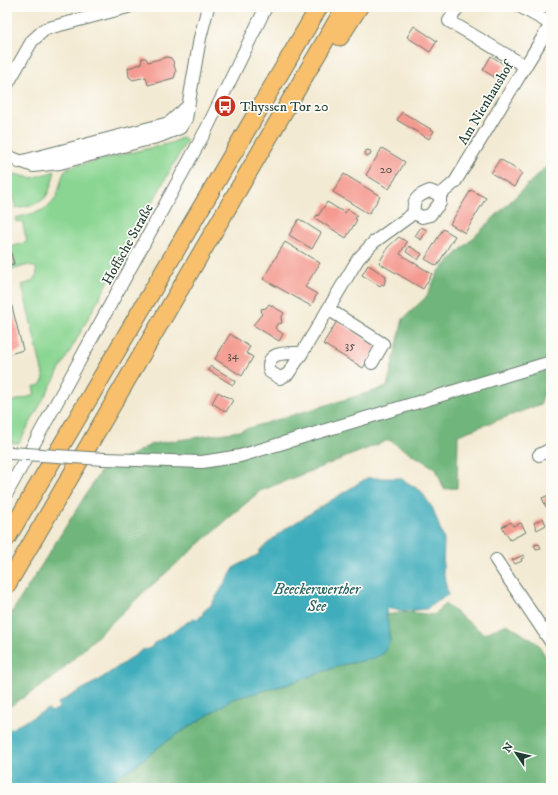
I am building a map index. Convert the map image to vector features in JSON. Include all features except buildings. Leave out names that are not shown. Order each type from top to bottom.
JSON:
[{"type":"highway","points":[[306,29],[314,7]]},
{"type":"highway","points":[[7,538],[319,7]]},
{"type":"highway","points":[[7,585],[345,7]]},
{"type":"highway","points":[[312,63],[342,35],[359,7]]},
{"type":"street","points":[[7,85],[32,42],[45,29],[128,7]]},
{"type":"street","points":[[7,156],[19,162],[169,124],[188,106],[200,38],[208,7]]},
{"type":"street","name":"Hoffsche Straße","points":[[7,493],[206,130],[266,7]]},
{"type":"street","points":[[458,7],[449,21],[525,66]]},
{"type":"street","points":[[521,7],[551,24]]},
{"type":"street","name":"Am Nienhaushof","points":[[414,213],[422,216],[430,215],[440,204],[440,195],[455,182],[551,24]]},
{"type":"street","points":[[302,354],[358,259],[374,242],[414,213],[413,205],[416,198],[430,191],[440,195]]},
{"type":"street","points":[[328,309],[383,344],[372,363]]},
{"type":"street","points":[[8,453],[104,459],[202,462],[240,456],[551,362]]},
{"type":"street","points":[[539,455],[551,449]]},
{"type":"street","points":[[496,560],[551,642]]},
{"type":"green space","points":[[183,137],[187,140],[19,443],[7,443],[7,403],[35,395],[33,387],[40,385],[44,379],[22,285],[31,282],[37,275],[36,268],[29,265],[7,271],[7,266],[15,264],[11,247],[27,242],[22,221],[16,222],[15,218],[47,208],[55,199],[62,177],[67,168],[171,143]]},
{"type":"green space","points":[[551,162],[551,385],[545,388],[541,404],[458,435],[457,488],[444,489],[436,469],[389,440],[260,491],[144,592],[52,679],[7,708],[7,620],[100,472],[152,444],[239,431],[387,387],[403,319],[426,297],[439,271]]},
{"type":"green space","points":[[55,171],[50,189],[44,199],[34,204],[16,208],[7,181],[7,172],[31,178]]},
{"type":"green space","points":[[445,604],[484,634],[507,624],[538,644],[551,665],[551,788],[99,788],[135,766],[164,743],[233,699],[286,685],[342,665],[372,659],[390,641],[386,615],[408,612],[434,615]]},
{"type":"water","name":"Beeckerwerther See","points":[[367,478],[400,478],[421,491],[433,509],[444,540],[443,570],[448,595],[433,603],[427,609],[404,611],[388,608],[386,615],[390,641],[383,654],[372,659],[342,665],[286,685],[233,699],[164,743],[135,766],[99,788],[7,788],[7,731],[48,709],[52,712],[59,708],[58,703],[99,680],[144,649],[145,650],[152,647],[153,644],[194,618],[197,619],[203,615],[203,612],[211,605],[235,567],[259,554],[260,550],[282,531]]},
{"type":"place","name":"Thyssen Tor 20","points":[[225,106]]}]
